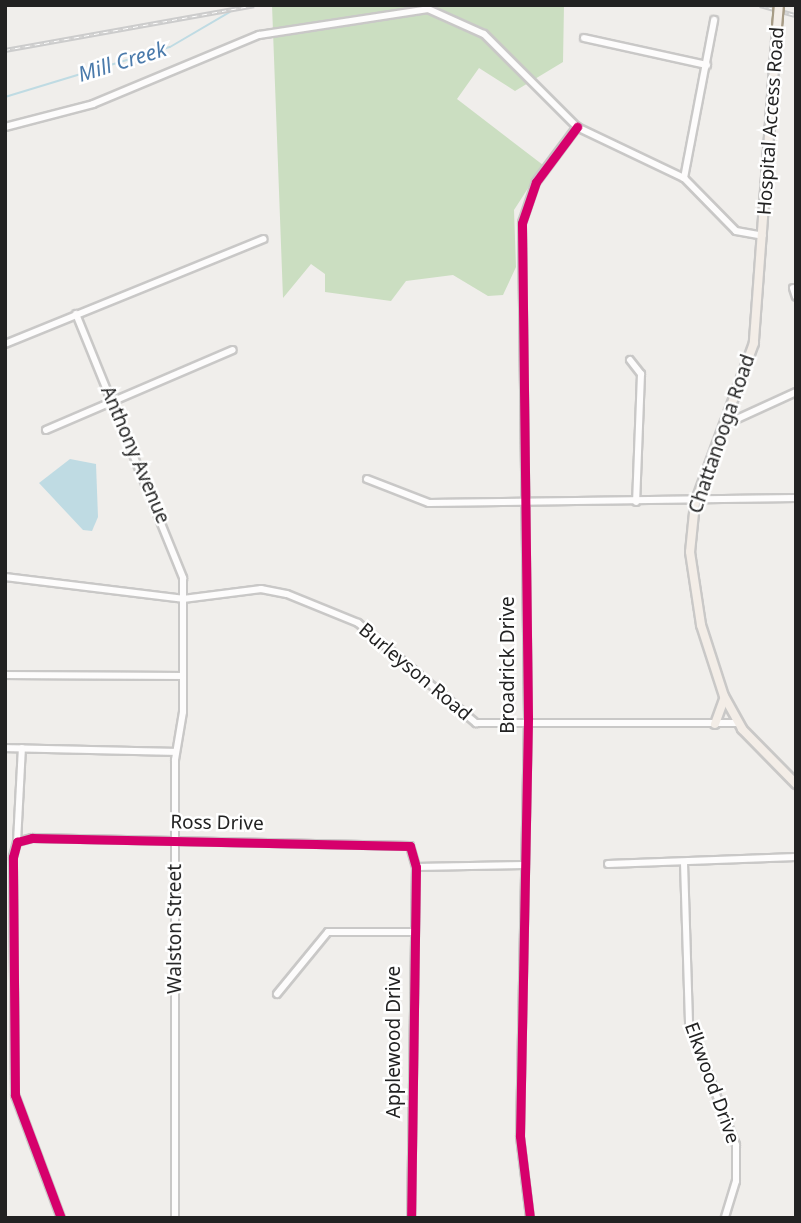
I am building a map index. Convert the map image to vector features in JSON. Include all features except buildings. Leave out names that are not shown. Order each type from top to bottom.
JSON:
[{"type":"main road","name":"Hospital Access Road","points":[[763,236],[779,5]]},
{"type":"main road","name":"Chattanooga Road","points":[[763,236],[754,342],[695,503],[693,584],[724,696],[737,723],[796,784]]},
{"type":"main road","points":[[715,724],[725,711],[724,696]]},
{"type":"street","points":[[5,127],[93,104],[259,35],[428,9],[484,34],[577,127],[684,178],[736,231],[763,236]]},
{"type":"street","points":[[684,178],[714,20]]},
{"type":"street","points":[[584,38],[707,65]]},
{"type":"street","name":"Broadrick Drive","points":[[530,1218],[521,1159],[527,723],[522,223],[536,182],[577,127]]},
{"type":"street","points":[[5,344],[264,239]]},
{"type":"street","points":[[793,288],[796,297]]},
{"type":"street","name":"Anthony Avenue","points":[[76,314],[178,556],[183,599]]},
{"type":"street","points":[[46,430],[233,351]]},
{"type":"street","points":[[630,360],[641,374],[636,502]]},
{"type":"street","points":[[726,424],[796,393]]},
{"type":"street","points":[[367,479],[429,503],[695,503],[796,498]]},
{"type":"street","name":"Burleyson Road","points":[[5,577],[183,599],[261,589],[332,609],[381,642],[470,721],[737,723]]},
{"type":"street","name":"Walston Street","points":[[175,1218],[176,752],[183,676],[183,599]]},
{"type":"street","points":[[5,675],[183,676]]},
{"type":"street","points":[[5,748],[176,752]]},
{"type":"street","points":[[23,748],[17,842],[13,857],[16,1105],[61,1218]]},
{"type":"street","name":"Ross Drive","points":[[17,842],[175,839],[410,846],[415,867]]},
{"type":"street","points":[[608,864],[796,857]]},
{"type":"street","name":"Elkwood Drive","points":[[684,863],[689,1026],[732,1129],[738,1158],[725,1218]]},
{"type":"street","points":[[415,867],[524,865]]},
{"type":"street","name":"Applewood Drive","points":[[411,1218],[412,932],[415,867]]},
{"type":"street","points":[[277,994],[328,933],[412,932]]},
{"type":"green space","points":[[272,5],[564,5],[563,62],[515,91],[479,68],[457,99],[543,165],[514,210],[516,267],[503,295],[488,296],[453,275],[406,281],[391,301],[325,292],[325,274],[311,264],[283,298]]},
{"type":"water","points":[[70,459],[96,464],[98,517],[92,531],[83,530],[39,483]]},
{"type":"waterway","name":"Mill Creek","points":[[5,97],[170,47],[230,12]]},
{"type":"railway","points":[[5,50],[254,5]]},
{"type":"railway","points":[[760,5],[796,15]]},
{"type":"cycle path","points":[[530,1218],[520,1136],[528,717],[522,223],[536,182],[577,127]]},
{"type":"cycle path","points":[[61,1218],[15,1095],[13,857],[17,842],[32,838],[410,846],[416,867],[411,1218]]}]
